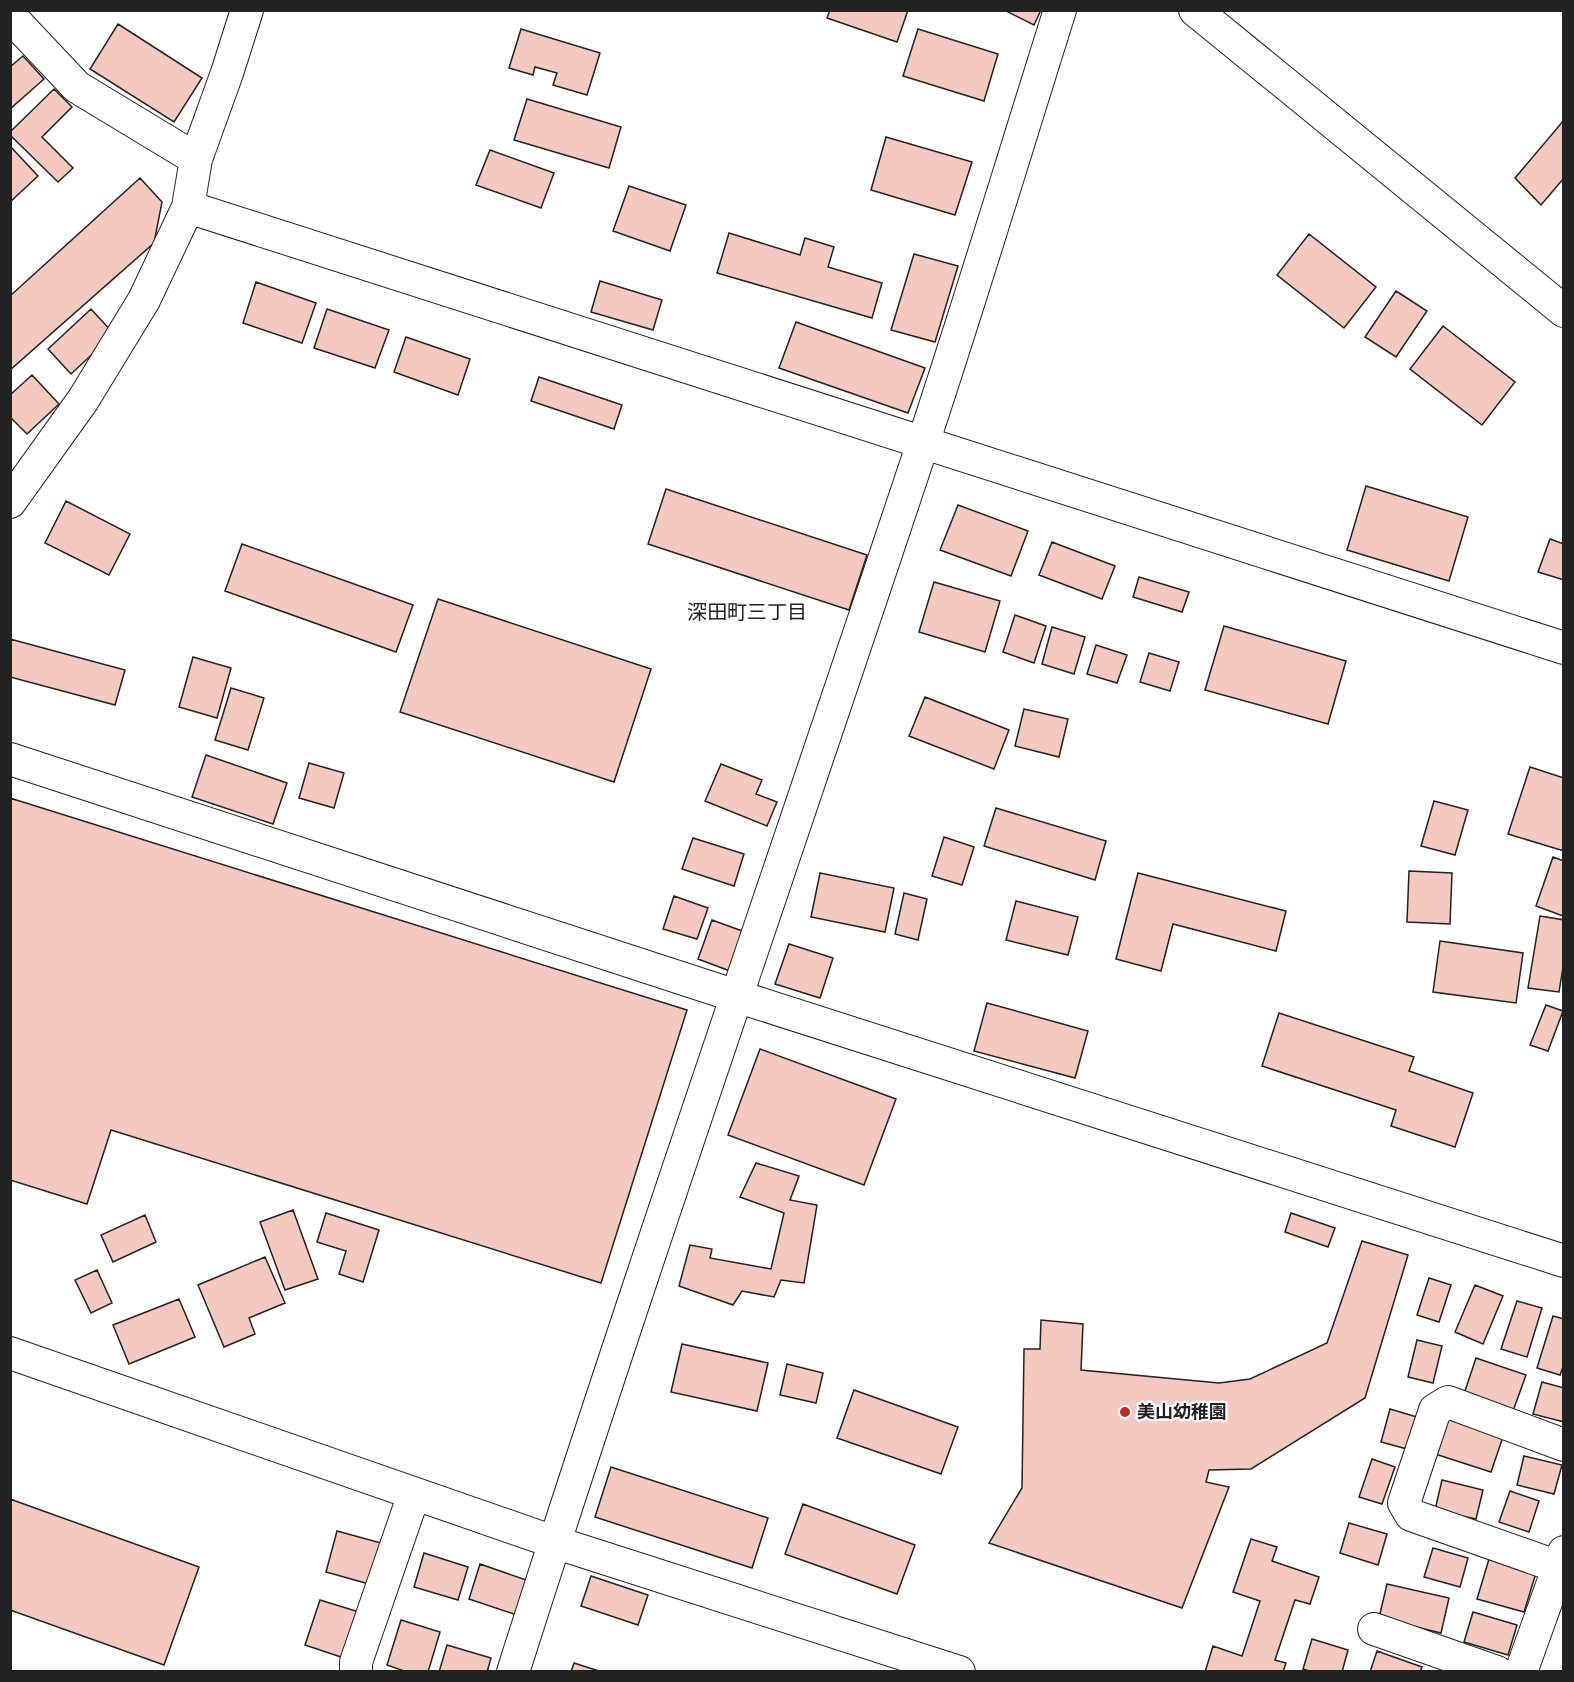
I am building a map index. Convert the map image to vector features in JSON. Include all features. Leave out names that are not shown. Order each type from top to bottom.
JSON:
[{"type":"street","points":[[10,502],[83,400],[144,300],[188,207],[196,159],[247,10]]},
{"type":"street","points":[[513,1671],[736,996],[924,442],[1060,10]]},
{"type":"street","points":[[1195,10],[1563,310]]},
{"type":"street","points":[[10,16],[77,87],[196,159]]},
{"type":"street","points":[[188,207],[1563,648]]},
{"type":"street","points":[[10,759],[736,996],[1563,1261]]},
{"type":"street","points":[[10,1353],[554,1542],[958,1671]]},
{"type":"street","points":[[1521,1671],[1561,1559],[1411,1515],[1404,1503],[1435,1410],[1448,1402],[1563,1445]]},
{"type":"street","points":[[356,1671],[356,1662],[414,1494]]},
{"type":"street","points":[[1374,1629],[1497,1671]]},
{"type":"building","points":[[830,10],[908,10],[897,42],[827,18]]},
{"type":"building","points":[[1009,10],[1041,10],[1034,25],[1008,12]]},
{"type":"building","points":[[118,24],[202,78],[174,122],[90,69]]},
{"type":"building","points":[[521,29],[600,53],[587,95],[553,85],[557,73],[535,67],[533,75],[509,68]]},
{"type":"building","points":[[918,29],[998,54],[984,101],[903,76]]},
{"type":"building","points":[[23,56],[44,79],[10,109],[10,67]]},
{"type":"building","points":[[54,89],[72,107],[42,137],[73,168],[58,182],[10,135],[10,132]]},
{"type":"building","points":[[527,99],[621,127],[609,168],[514,140]]},
{"type":"building","points":[[1564,120],[1564,178],[1541,205],[1515,178]]},
{"type":"building","points":[[886,137],[972,162],[955,215],[871,190]]},
{"type":"building","points":[[10,146],[38,176],[10,202]]},
{"type":"building","points":[[490,150],[554,173],[541,208],[476,185]]},
{"type":"building","points":[[140,178],[162,202],[154,243],[10,370],[10,296]]},
{"type":"building","points":[[629,186],[686,205],[670,251],[613,231]]},
{"type":"building","points":[[729,233],[800,255],[805,238],[834,247],[828,267],[882,283],[872,318],[717,273]]},
{"type":"building","points":[[1309,234],[1376,287],[1344,328],[1277,275]]},
{"type":"building","points":[[914,254],[958,266],[935,342],[891,330]]},
{"type":"building","points":[[600,281],[662,300],[653,330],[591,312]]},
{"type":"building","points":[[256,282],[316,303],[302,343],[243,323]]},
{"type":"building","points":[[1396,291],[1427,311],[1396,357],[1365,337]]},
{"type":"building","points":[[91,309],[114,334],[71,374],[48,349]]},
{"type":"building","points":[[327,309],[389,330],[375,368],[314,348]]},
{"type":"building","points":[[796,322],[925,368],[908,413],[779,368]]},
{"type":"building","points":[[1443,326],[1515,382],[1482,425],[1410,369]]},
{"type":"building","points":[[406,337],[470,359],[458,395],[394,372]]},
{"type":"building","points":[[32,375],[59,404],[27,434],[10,417],[10,395]]},
{"type":"building","points":[[539,377],[622,405],[614,429],[531,401]]},
{"type":"building","points":[[1366,486],[1468,517],[1449,581],[1347,550]]},
{"type":"building","points":[[666,489],[867,555],[849,610],[648,544]]},
{"type":"building","points":[[66,501],[130,534],[109,575],[45,543]]},
{"type":"building","points":[[958,505],[1028,531],[1011,576],[940,550]]},
{"type":"building","points":[[1550,539],[1564,544],[1564,580],[1538,572]]},
{"type":"building","points":[[1052,542],[1115,566],[1102,599],[1039,575]]},
{"type":"building","points":[[242,544],[413,605],[396,652],[225,591]]},
{"type":"building","points":[[1139,577],[1189,592],[1182,612],[1133,597]]},
{"type":"building","points":[[934,582],[1000,601],[985,652],[919,632]]},
{"type":"building","points":[[438,599],[651,669],[614,782],[400,712]]},
{"type":"building","points":[[1015,615],[1046,626],[1034,663],[1003,652]]},
{"type":"building","points":[[1224,626],[1346,661],[1328,724],[1205,690]]},
{"type":"building","points":[[1052,627],[1085,637],[1074,674],[1042,664]]},
{"type":"building","points":[[10,639],[125,670],[115,705],[10,677]]},
{"type":"building","points":[[1096,645],[1127,655],[1117,683],[1087,674]]},
{"type":"building","points":[[1149,653],[1179,662],[1170,691],[1140,682]]},
{"type":"building","points":[[193,657],[231,668],[217,718],[179,707]]},
{"type":"building","points":[[231,688],[264,698],[248,750],[215,740]]},
{"type":"building","points":[[925,697],[1009,730],[994,769],[909,736]]},
{"type":"building","points":[[1024,709],[1068,719],[1059,757],[1015,746]]},
{"type":"building","points":[[206,755],[287,783],[273,824],[192,797]]},
{"type":"building","points":[[309,763],[344,773],[334,808],[299,798]]},
{"type":"building","points":[[721,764],[762,780],[756,794],[777,802],[767,826],[705,801]]},
{"type":"building","points":[[1530,767],[1564,778],[1564,851],[1508,834]]},
{"type":"building","points":[[10,798],[687,1010],[601,1283],[111,1130],[87,1204],[10,1180]]},
{"type":"building","points":[[1434,801],[1468,810],[1455,855],[1421,846]]},
{"type":"building","points":[[996,808],[1106,841],[1095,880],[984,846]]},
{"type":"building","points":[[944,837],[974,847],[962,885],[932,876]]},
{"type":"building","points":[[693,838],[744,854],[734,886],[682,869]]},
{"type":"building","points":[[1553,857],[1564,861],[1563,916],[1536,906]]},
{"type":"building","points":[[1409,871],[1452,873],[1450,924],[1407,922]]},
{"type":"building","points":[[820,873],[894,888],[885,932],[811,917]]},
{"type":"building","points":[[1138,873],[1286,911],[1276,951],[1173,924],[1161,971],[1116,959]]},
{"type":"building","points":[[904,893],[927,899],[918,940],[895,934]]},
{"type":"building","points":[[674,896],[708,908],[697,939],[663,929]]},
{"type":"building","points":[[1016,901],[1078,917],[1068,955],[1006,940]]},
{"type":"building","points":[[1540,916],[1564,920],[1564,961],[1559,992],[1528,988]]},
{"type":"building","points":[[712,920],[745,932],[730,971],[698,959]]},
{"type":"building","points":[[1440,941],[1523,953],[1516,1003],[1433,992]]},
{"type":"building","points":[[789,944],[833,958],[820,998],[775,984]]},
{"type":"building","points":[[987,1003],[1088,1031],[1075,1078],[974,1051]]},
{"type":"building","points":[[1546,1005],[1563,1011],[1548,1051],[1530,1045]]},
{"type":"building","points":[[1279,1013],[1414,1057],[1409,1071],[1473,1093],[1455,1147],[1391,1126],[1396,1110],[1262,1066]]},
{"type":"building","points":[[760,1049],[896,1099],[864,1185],[728,1135]]},
{"type":"building","points":[[756,1163],[799,1176],[790,1200],[817,1205],[804,1283],[781,1280],[774,1297],[742,1291],[733,1305],[679,1286],[690,1245],[712,1249],[710,1258],[771,1269],[784,1213],[740,1197]]},
{"type":"building","points":[[293,1210],[318,1279],[285,1290],[260,1222]]},
{"type":"building","points":[[326,1213],[379,1230],[363,1282],[339,1274],[346,1251],[317,1242]]},
{"type":"building","points":[[1291,1213],[1335,1228],[1328,1247],[1285,1232]]},
{"type":"building","points":[[145,1215],[156,1242],[113,1262],[101,1235]]},
{"type":"building","points":[[1362,1241],[1408,1255],[1365,1398],[1251,1469],[1209,1470],[1206,1482],[1229,1487],[1182,1608],[989,1543],[1022,1488],[1024,1349],[1040,1349],[1041,1320],[1083,1324],[1081,1370],[1219,1383],[1250,1379],[1327,1343]]},
{"type":"building","points":[[265,1257],[285,1303],[249,1318],[255,1334],[224,1347],[198,1285]]},
{"type":"building","points":[[97,1270],[112,1303],[91,1313],[75,1280]]},
{"type":"building","points":[[1429,1278],[1451,1285],[1439,1322],[1417,1315]]},
{"type":"building","points":[[1475,1285],[1503,1296],[1483,1344],[1455,1332]]},
{"type":"building","points":[[179,1299],[195,1337],[129,1364],[113,1325]]},
{"type":"building","points":[[1517,1301],[1542,1308],[1527,1357],[1501,1349]]},
{"type":"building","points":[[1553,1316],[1564,1319],[1564,1364],[1560,1375],[1537,1368]]},
{"type":"building","points":[[1417,1340],[1442,1346],[1433,1383],[1408,1377]]},
{"type":"building","points":[[682,1344],[768,1363],[757,1411],[671,1392]]},
{"type":"building","points":[[1476,1358],[1526,1375],[1513,1411],[1464,1394]]},
{"type":"building","points":[[787,1364],[823,1373],[816,1403],[780,1395]]},
{"type":"building","points":[[1542,1382],[1564,1388],[1564,1422],[1533,1414]]},
{"type":"building","points":[[854,1390],[958,1427],[941,1474],[837,1438]]},
{"type":"building","points":[[1390,1409],[1417,1417],[1407,1449],[1381,1442]]},
{"type":"building","points":[[1444,1415],[1504,1434],[1491,1472],[1432,1453]]},
{"type":"building","points":[[1524,1456],[1562,1465],[1554,1494],[1517,1485]]},
{"type":"building","points":[[1372,1459],[1395,1467],[1382,1504],[1359,1497]]},
{"type":"building","points":[[611,1467],[768,1518],[752,1568],[595,1517]]},
{"type":"building","points":[[1442,1480],[1483,1490],[1476,1519],[1435,1510]]},
{"type":"building","points":[[1510,1491],[1539,1501],[1529,1532],[1499,1522]]},
{"type":"building","points":[[10,1499],[199,1567],[164,1665],[10,1610]]},
{"type":"building","points":[[803,1504],[915,1545],[897,1594],[785,1554]]},
{"type":"building","points":[[1349,1523],[1387,1534],[1378,1565],[1340,1553]]},
{"type":"building","points":[[337,1531],[381,1543],[369,1584],[326,1572]]},
{"type":"building","points":[[1251,1539],[1277,1547],[1272,1561],[1319,1577],[1310,1604],[1295,1600],[1275,1660],[1286,1663],[1283,1672],[1205,1672],[1213,1646],[1242,1656],[1260,1601],[1233,1592]]},
{"type":"building","points":[[1433,1548],[1468,1558],[1460,1587],[1424,1577]]},
{"type":"building","points":[[424,1553],[468,1567],[458,1600],[414,1587]]},
{"type":"building","points":[[1489,1559],[1536,1573],[1524,1612],[1477,1599]]},
{"type":"building","points":[[480,1564],[529,1581],[517,1615],[469,1599]]},
{"type":"building","points":[[591,1576],[648,1595],[638,1625],[581,1606]]},
{"type":"building","points":[[1387,1584],[1449,1598],[1441,1633],[1379,1618]]},
{"type":"building","points":[[320,1600],[359,1612],[344,1658],[305,1645]]},
{"type":"building","points":[[1473,1612],[1517,1625],[1508,1655],[1464,1642]]},
{"type":"building","points":[[401,1620],[440,1632],[428,1672],[407,1672],[387,1665]]},
{"type":"building","points":[[1312,1639],[1348,1650],[1342,1672],[1312,1672],[1303,1669]]},
{"type":"building","points":[[447,1645],[491,1658],[487,1672],[439,1672]]},
{"type":"building","points":[[1377,1651],[1422,1667],[1420,1672],[1370,1672]]},
{"type":"building","points":[[574,1663],[602,1672],[571,1672]]},
{"type":"place","name":"美山幼稚園","points":[[1125,1412]]},
{"type":"district","name":"深田町三丁目","points":[[747,612]]}]
